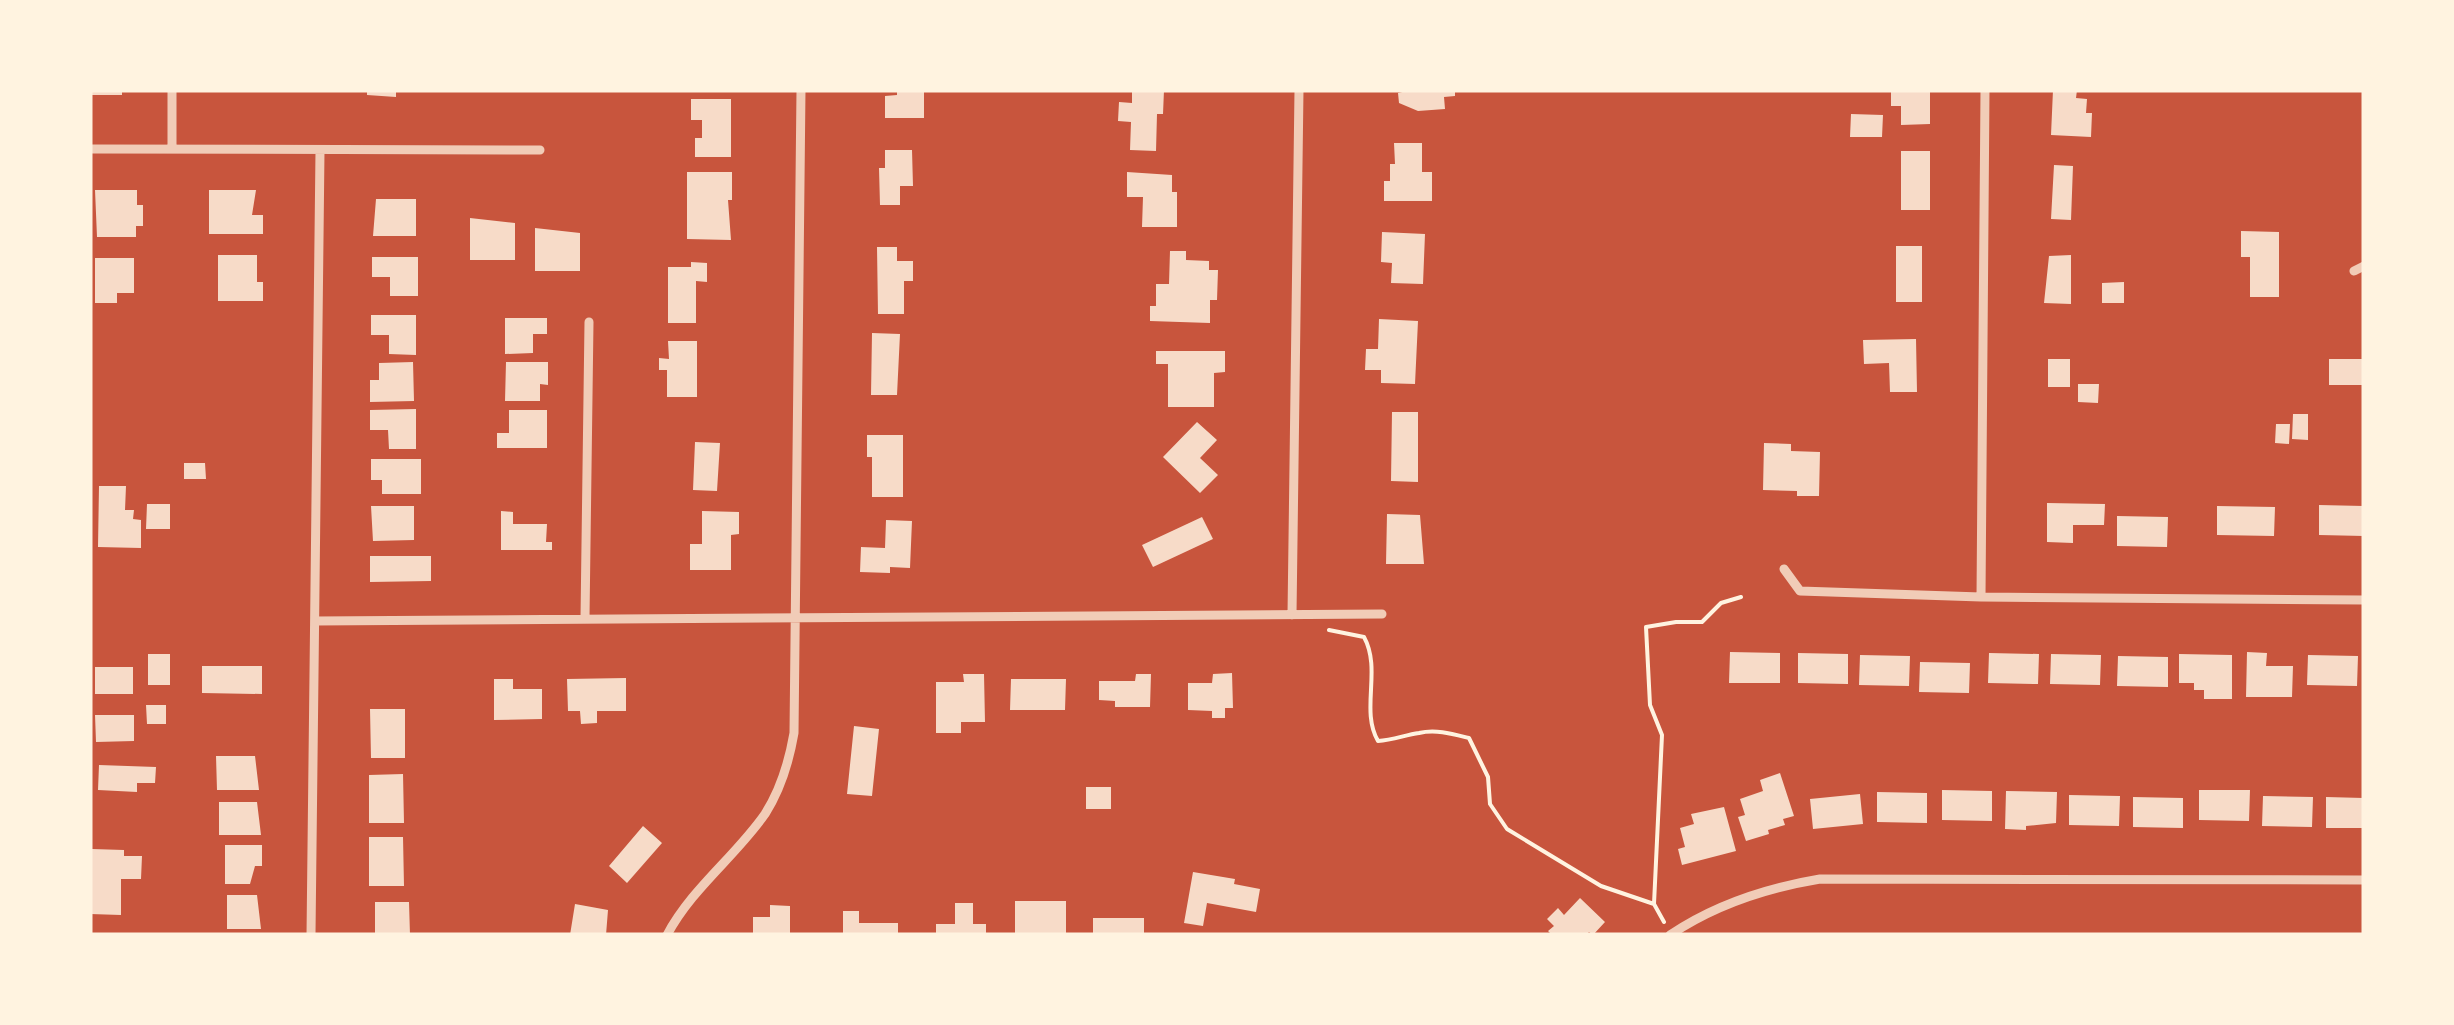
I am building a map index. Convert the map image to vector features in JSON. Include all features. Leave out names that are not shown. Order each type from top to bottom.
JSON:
[{"type":"street","points":[[172,90],[172,149]]},
{"type":"street","points":[[667,935],[697,890],[753,829],[784,776],[795,719],[801,90]]},
{"type":"street","points":[[1292,615],[1299,90]]},
{"type":"street","points":[[1982,596],[1985,90]]},
{"type":"street","points":[[90,150],[540,150]]},
{"type":"street","points":[[311,935],[320,151]]},
{"type":"street","points":[[584,618],[589,322]]},
{"type":"street","points":[[1784,568],[1800,591],[2364,600]]},
{"type":"street","points":[[315,621],[1382,614]]},
{"type":"street","points":[[1669,930],[1767,890],[1859,876],[2364,880]]},
{"type":"path","points":[[1669,930],[1654,904],[1662,735],[1650,705],[1646,627],[1702,622],[1721,603],[1741,597]]},
{"type":"path","points":[[1322,627],[1364,637],[1369,646],[1373,670],[1370,728],[1378,742],[1421,732],[1448,732],[1470,738],[1488,777],[1490,804],[1507,829],[1601,886],[1654,904]]},
{"type":"building","points":[[90,90],[122,90],[122,95],[90,95]]},
{"type":"building","points":[[367,90],[396,90],[396,97],[367,95]]},
{"type":"building","points":[[897,90],[924,90],[924,118],[885,118],[885,96],[897,95]]},
{"type":"building","points":[[1132,90],[1164,90],[1163,114],[1157,114],[1156,151],[1130,150],[1131,122],[1118,121],[1119,102],[1132,103]]},
{"type":"building","points":[[1455,90],[1455,96],[1444,97],[1445,109],[1418,111],[1399,103],[1398,93]]},
{"type":"building","points":[[1891,90],[1930,90],[1930,124],[1901,125],[1901,106],[1891,106]]},
{"type":"building","points":[[2053,90],[2077,90],[2076,98],[2087,99],[2086,113],[2092,113],[2091,137],[2051,135]]},
{"type":"building","points":[[691,99],[731,99],[731,157],[695,157],[695,138],[702,138],[702,120],[691,120]]},
{"type":"building","points":[[1851,114],[1883,115],[1882,137],[1850,137]]},
{"type":"building","points":[[1394,143],[1422,143],[1422,172],[1432,172],[1432,201],[1384,201],[1384,181],[1390,181],[1390,164],[1395,164]]},
{"type":"building","points":[[885,150],[912,150],[913,186],[900,186],[900,205],[880,205],[879,168],[885,168]]},
{"type":"building","points":[[1901,151],[1930,151],[1930,210],[1901,210]]},
{"type":"building","points":[[2054,165],[2073,166],[2071,220],[2051,219]]},
{"type":"building","points":[[687,172],[732,172],[732,200],[728,200],[731,240],[687,239]]},
{"type":"building","points":[[1127,172],[1172,175],[1172,192],[1177,192],[1177,227],[1142,227],[1143,197],[1127,197]]},
{"type":"building","points":[[95,190],[137,190],[137,205],[143,205],[143,226],[136,226],[136,237],[97,237]]},
{"type":"building","points":[[209,190],[256,190],[252,215],[263,215],[263,234],[209,234]]},
{"type":"building","points":[[376,199],[416,199],[416,236],[373,236]]},
{"type":"building","points":[[470,218],[515,223],[515,260],[470,260]]},
{"type":"building","points":[[535,228],[580,233],[580,271],[535,271]]},
{"type":"building","points":[[2241,231],[2279,232],[2279,297],[2250,297],[2250,257],[2241,257]]},
{"type":"building","points":[[1382,232],[1425,234],[1423,284],[1391,283],[1392,263],[1381,262]]},
{"type":"building","points":[[1896,246],[1922,246],[1922,302],[1896,302]]},
{"type":"building","points":[[877,247],[897,247],[897,261],[913,261],[913,281],[904,281],[904,314],[878,314]]},
{"type":"building","points":[[1170,251],[1186,251],[1186,260],[1209,261],[1209,270],[1218,270],[1217,300],[1210,300],[1210,323],[1150,321],[1150,306],[1156,306],[1156,284],[1169,284]]},
{"type":"building","points":[[218,255],[257,255],[257,282],[263,282],[263,301],[218,301]]},
{"type":"building","points":[[2071,255],[2071,304],[2044,303],[2049,256]]},
{"type":"building","points":[[372,257],[418,257],[418,296],[390,296],[390,277],[372,277]]},
{"type":"building","points":[[95,258],[134,258],[134,293],[117,293],[117,303],[95,303]]},
{"type":"building","points":[[691,262],[707,263],[707,282],[696,281],[696,323],[668,323],[668,267],[691,267]]},
{"type":"building","points":[[2124,282],[2124,303],[2102,303],[2102,283]]},
{"type":"building","points":[[371,315],[416,315],[416,355],[389,354],[389,335],[371,335]]},
{"type":"building","points":[[505,318],[547,318],[547,334],[533,334],[533,353],[505,354]]},
{"type":"building","points":[[1379,319],[1418,321],[1415,384],[1381,383],[1381,370],[1365,370],[1366,349],[1378,349]]},
{"type":"building","points":[[872,333],[900,334],[897,395],[871,395]]},
{"type":"building","points":[[1916,339],[1917,392],[1890,392],[1889,363],[1864,364],[1863,340]]},
{"type":"building","points":[[668,341],[697,341],[697,397],[667,397],[667,370],[659,370],[659,358],[669,359]]},
{"type":"building","points":[[1156,351],[1225,351],[1225,372],[1214,373],[1214,407],[1168,407],[1168,364],[1156,364]]},
{"type":"building","points":[[2048,359],[2070,359],[2070,387],[2048,387]]},
{"type":"building","points":[[2329,359],[2364,359],[2364,385],[2329,385]]},
{"type":"building","points":[[413,362],[414,401],[370,402],[370,380],[379,380],[379,363]]},
{"type":"building","points":[[506,362],[548,362],[548,385],[540,384],[540,401],[505,401]]},
{"type":"building","points":[[2078,384],[2099,384],[2098,403],[2078,402]]},
{"type":"building","points":[[416,409],[416,449],[389,449],[388,430],[370,430],[370,410]]},
{"type":"building","points":[[509,410],[547,410],[547,448],[497,448],[497,433],[509,433]]},
{"type":"building","points":[[1392,412],[1418,412],[1418,482],[1391,481]]},
{"type":"building","points":[[2293,414],[2308,414],[2308,440],[2292,439]]},
{"type":"building","points":[[1197,422],[1217,440],[1200,458],[1218,475],[1200,493],[1163,457]]},
{"type":"building","points":[[2276,424],[2290,424],[2289,444],[2275,443]]},
{"type":"building","points":[[867,435],[903,435],[903,497],[872,497],[872,457],[867,457]]},
{"type":"building","points":[[695,442],[720,443],[717,491],[693,490]]},
{"type":"building","points":[[1764,443],[1791,444],[1791,451],[1820,452],[1819,496],[1763,490]]},
{"type":"building","points":[[371,459],[421,459],[421,494],[382,494],[382,480],[371,480]]},
{"type":"building","points":[[184,463],[205,463],[206,479],[184,479]]},
{"type":"building","points":[[99,486],[126,486],[125,510],[134,510],[133,519],[141,520],[141,548],[98,547]]},
{"type":"building","points":[[2047,503],[2105,504],[2104,525],[2073,525],[2073,543],[2047,542]]},
{"type":"building","points":[[147,504],[170,504],[170,529],[146,529]]},
{"type":"building","points":[[2319,505],[2364,506],[2364,536],[2319,535]]},
{"type":"building","points":[[371,506],[414,506],[414,540],[373,541]]},
{"type":"building","points":[[2217,506],[2275,507],[2274,536],[2217,535]]},
{"type":"building","points":[[501,511],[513,512],[513,524],[547,524],[546,542],[552,542],[552,550],[501,550]]},
{"type":"building","points":[[702,511],[739,512],[739,534],[731,535],[731,570],[690,570],[690,544],[702,544]]},
{"type":"building","points":[[1387,514],[1420,515],[1424,564],[1386,564]]},
{"type":"building","points":[[2117,516],[2168,517],[2167,547],[2117,546]]},
{"type":"building","points":[[1202,517],[1213,539],[1153,567],[1142,545]]},
{"type":"building","points":[[886,520],[912,521],[910,568],[890,567],[890,573],[860,572],[861,547],[885,548]]},
{"type":"building","points":[[370,556],[431,556],[431,581],[370,582]]},
{"type":"building","points":[[1730,652],[1780,653],[1780,683],[1729,683]]},
{"type":"building","points":[[2247,652],[2267,653],[2266,666],[2293,666],[2292,697],[2246,697]]},
{"type":"building","points":[[1798,653],[1848,654],[1848,684],[1798,683]]},
{"type":"building","points":[[1989,653],[2039,654],[2038,684],[1988,683]]},
{"type":"building","points":[[148,654],[170,654],[170,685],[148,685]]},
{"type":"building","points":[[2051,654],[2101,655],[2100,685],[2050,684]]},
{"type":"building","points":[[2179,654],[2232,655],[2232,699],[2204,699],[2204,690],[2194,690],[2194,683],[2179,683]]},
{"type":"building","points":[[1860,655],[1910,656],[1909,686],[1859,685]]},
{"type":"building","points":[[2308,655],[2358,656],[2357,686],[2307,685]]},
{"type":"building","points":[[2118,656],[2168,657],[2168,687],[2117,686]]},
{"type":"building","points":[[1920,662],[1970,663],[1969,693],[1919,692]]},
{"type":"building","points":[[202,666],[262,666],[262,694],[202,693]]},
{"type":"building","points":[[95,667],[133,667],[133,694],[95,694]]},
{"type":"building","points":[[1232,673],[1233,708],[1225,708],[1225,718],[1212,718],[1212,711],[1188,710],[1188,683],[1212,683],[1213,674]]},
{"type":"building","points":[[963,674],[984,674],[985,722],[961,722],[961,733],[936,733],[936,682],[964,682]]},
{"type":"building","points":[[1136,674],[1151,674],[1150,707],[1115,707],[1115,701],[1099,700],[1099,681],[1135,681]]},
{"type":"building","points":[[626,678],[626,711],[597,711],[597,723],[581,724],[580,711],[568,711],[567,679]]},
{"type":"building","points":[[494,679],[513,679],[513,689],[542,689],[542,719],[494,720]]},
{"type":"building","points":[[1011,679],[1066,679],[1065,710],[1010,710]]},
{"type":"building","points":[[146,705],[166,705],[166,724],[147,724]]},
{"type":"building","points":[[370,709],[405,709],[405,758],[371,758]]},
{"type":"building","points":[[95,715],[134,715],[134,741],[96,742]]},
{"type":"building","points":[[854,726],[879,729],[872,796],[847,794]]},
{"type":"building","points":[[216,756],[255,756],[259,790],[217,790]]},
{"type":"building","points":[[99,765],[156,767],[155,783],[137,783],[137,792],[98,790]]},
{"type":"building","points":[[1780,773],[1794,816],[1783,819],[1785,825],[1768,830],[1769,834],[1746,841],[1738,817],[1745,815],[1740,799],[1763,791],[1760,780]]},
{"type":"building","points":[[403,774],[404,823],[369,823],[369,775]]},
{"type":"building","points":[[1086,787],[1111,787],[1111,809],[1086,809]]},
{"type":"building","points":[[1942,790],[1992,791],[1992,821],[1942,820]]},
{"type":"building","points":[[2199,790],[2250,790],[2249,821],[2199,820]]},
{"type":"building","points":[[2006,791],[2057,792],[2056,823],[2026,826],[2026,830],[2005,829]]},
{"type":"building","points":[[1877,792],[1927,793],[1927,823],[1877,822]]},
{"type":"building","points":[[1860,794],[1863,824],[1813,829],[1810,799]]},
{"type":"building","points":[[2069,795],[2120,796],[2119,826],[2069,825]]},
{"type":"building","points":[[2263,796],[2313,797],[2312,827],[2262,826]]},
{"type":"building","points":[[2133,797],[2183,798],[2183,828],[2133,827]]},
{"type":"building","points":[[2326,797],[2364,798],[2364,828],[2326,828]]},
{"type":"building","points":[[219,802],[257,802],[261,835],[219,835]]},
{"type":"building","points":[[1724,807],[1736,851],[1682,865],[1678,849],[1685,847],[1680,828],[1694,824],[1691,814]]},
{"type":"building","points":[[643,826],[662,843],[627,883],[609,866]]},
{"type":"building","points":[[369,837],[403,837],[404,886],[369,886]]},
{"type":"building","points":[[225,845],[262,845],[262,866],[255,866],[250,884],[225,884]]},
{"type":"building","points":[[92,849],[124,850],[124,856],[142,856],[141,879],[121,879],[121,915],[90,914]]},
{"type":"building","points":[[1193,872],[1235,879],[1234,884],[1260,889],[1256,912],[1207,903],[1203,926],[1184,923]]},
{"type":"building","points":[[227,895],[257,895],[261,929],[227,929]]},
{"type":"building","points":[[1580,898],[1605,922],[1593,935],[1552,935],[1548,931],[1554,926],[1547,919],[1558,908],[1564,915]]},
{"type":"building","points":[[1015,901],[1066,901],[1066,935],[1015,935]]},
{"type":"building","points":[[375,902],[409,902],[410,935],[375,935]]},
{"type":"building","points":[[955,903],[973,903],[973,924],[986,924],[986,935],[936,935],[936,924],[955,924]]},
{"type":"building","points":[[575,904],[608,910],[606,935],[570,935]]},
{"type":"building","points":[[770,905],[790,906],[790,935],[753,934],[753,917],[770,917]]},
{"type":"building","points":[[843,911],[859,911],[859,923],[898,923],[898,935],[843,935]]},
{"type":"building","points":[[1093,918],[1144,918],[1144,935],[1093,935]]}]
